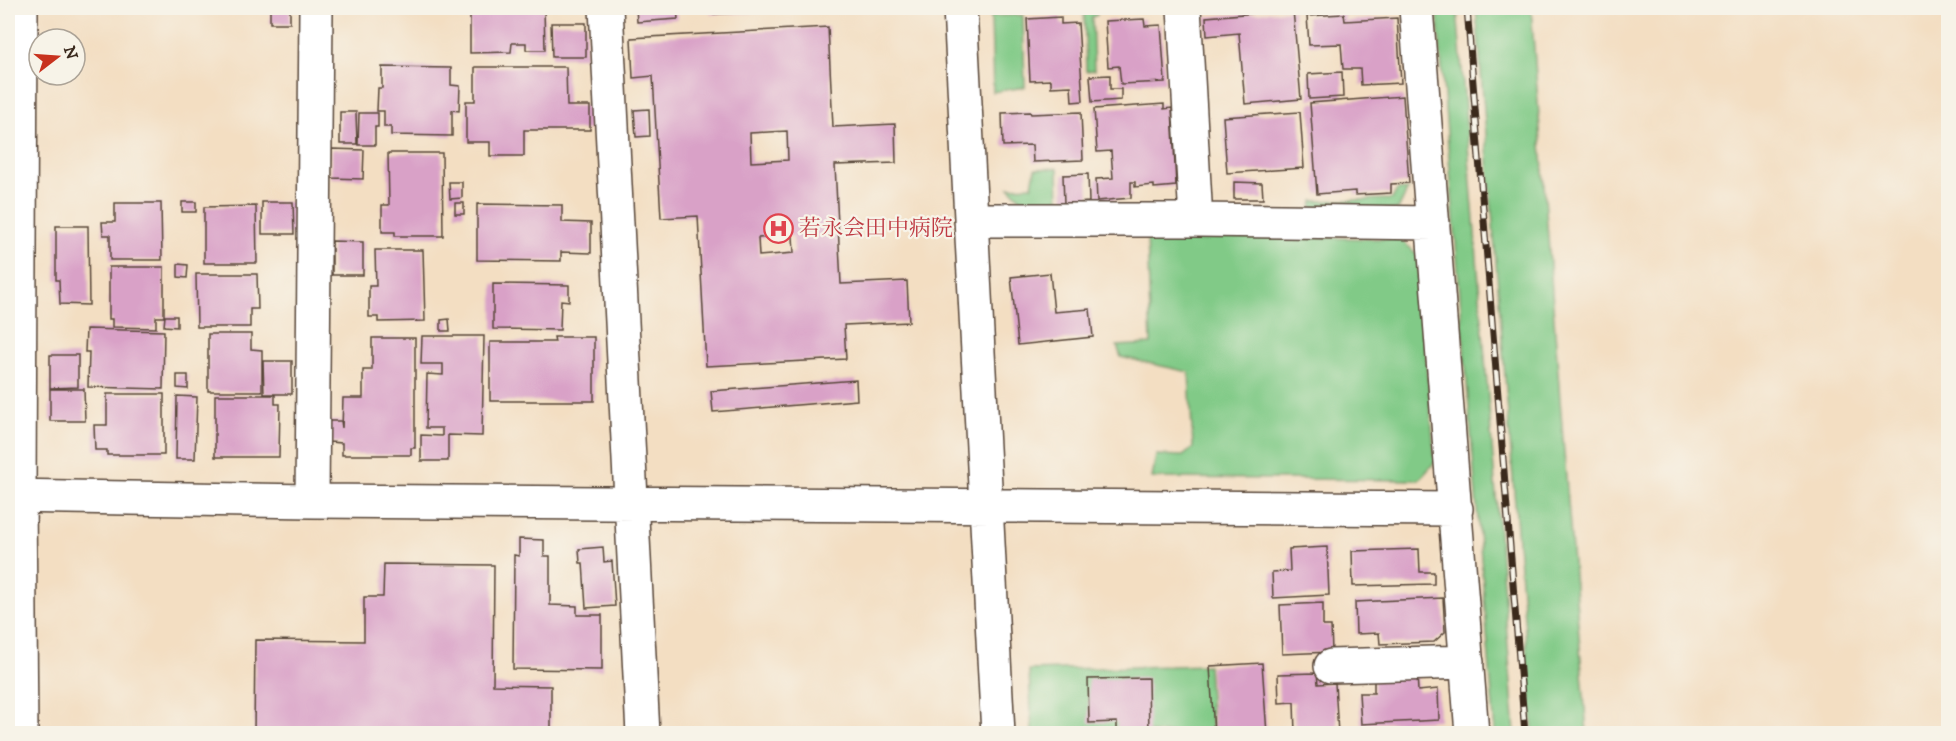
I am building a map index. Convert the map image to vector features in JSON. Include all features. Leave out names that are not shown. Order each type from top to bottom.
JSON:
[{"type":"street","points":[[21,8],[13,496],[21,734]]},
{"type":"street","points":[[312,501],[316,8]]},
{"type":"street","points":[[606,8],[643,734]]},
{"type":"street","points":[[960,8],[998,734]]},
{"type":"street","points":[[1184,8],[1196,220]]},
{"type":"street","points":[[1416,8],[1472,734]]},
{"type":"street","points":[[972,220],[1433,223]]},
{"type":"street","points":[[13,496],[631,504],[1456,509]]},
{"type":"street","points":[[1332,666],[1467,662]]},
{"type":"green space","points":[[1084,8],[1096,8],[1097,15],[1092,17],[1094,70],[1086,71]]},
{"type":"green space","points":[[1437,8],[1457,8],[1515,733],[1495,733]]},
{"type":"green space","points":[[1476,8],[1531,8],[1587,733],[1533,733]]},
{"type":"green space","points":[[1023,15],[1025,87],[993,92],[991,16]]},
{"type":"green space","points":[[1058,168],[1059,204],[1026,204],[1009,187],[1032,186],[1035,169]]},
{"type":"green space","points":[[1408,189],[1398,210],[1312,209],[1313,201],[1392,199],[1397,190]]},
{"type":"green space","points":[[1147,235],[1400,239],[1417,254],[1435,462],[1419,480],[1152,478],[1156,455],[1183,456],[1193,448],[1189,372],[1121,357],[1117,346],[1151,344]]},
{"type":"green space","points":[[1208,665],[1212,733],[1032,733],[1029,670]]},
{"type":"building","points":[[270,8],[290,8],[290,23],[270,23]]},
{"type":"building","points":[[478,8],[544,8],[545,50],[526,50],[526,43],[512,43],[511,52],[470,53],[470,14],[478,14]]},
{"type":"building","points":[[636,8],[677,8],[678,19],[637,22]]},
{"type":"building","points":[[710,8],[835,8],[835,10],[711,14]]},
{"type":"building","points":[[1011,8],[1057,8],[1057,9],[1011,12]]},
{"type":"building","points":[[1293,10],[1301,99],[1245,104],[1239,33],[1207,36],[1206,17]]},
{"type":"building","points":[[1344,14],[1345,21],[1397,18],[1401,83],[1361,85],[1360,69],[1343,69],[1341,44],[1309,45],[1307,16]]},
{"type":"building","points":[[1061,17],[1061,24],[1078,23],[1083,101],[1072,102],[1071,86],[1051,87],[1051,80],[1030,81],[1027,19]]},
{"type":"building","points":[[1144,19],[1145,26],[1161,25],[1165,82],[1121,84],[1119,66],[1108,67],[1105,21]]},
{"type":"building","points":[[551,23],[586,23],[586,57],[552,57]]},
{"type":"building","points":[[828,27],[833,127],[895,124],[896,163],[835,165],[841,284],[907,281],[909,322],[844,325],[846,359],[706,366],[698,216],[661,218],[653,76],[633,78],[631,38]],"holes":[[[787,131],[788,160],[751,162],[750,133]],[[793,236],[794,253],[759,256],[758,238]]]},
{"type":"building","points":[[382,67],[451,68],[451,85],[460,86],[459,111],[452,110],[452,136],[391,135],[391,127],[384,127],[384,111],[377,111],[378,88],[382,88]]},
{"type":"building","points":[[475,67],[566,67],[567,106],[590,106],[590,130],[524,130],[524,156],[490,156],[490,142],[466,142],[466,101],[475,101]]},
{"type":"building","points":[[1342,72],[1343,97],[1309,99],[1308,74]]},
{"type":"building","points":[[1110,75],[1110,89],[1121,89],[1121,100],[1092,102],[1090,76]]},
{"type":"building","points":[[1403,96],[1409,183],[1391,184],[1391,193],[1355,195],[1355,191],[1317,194],[1310,103]]},
{"type":"building","points":[[1164,104],[1164,109],[1172,108],[1176,186],[1135,187],[1135,182],[1131,182],[1131,198],[1097,201],[1096,179],[1113,178],[1111,151],[1097,152],[1094,109]]},
{"type":"building","points":[[649,109],[650,136],[636,137],[634,110]]},
{"type":"building","points":[[340,112],[356,112],[357,144],[340,144]]},
{"type":"building","points":[[1030,112],[1031,114],[1081,112],[1083,160],[1033,162],[1032,145],[1003,146],[1002,113]]},
{"type":"building","points":[[1300,112],[1304,168],[1227,173],[1223,117]]},
{"type":"building","points":[[359,113],[378,113],[375,145],[358,145]]},
{"type":"building","points":[[332,149],[364,150],[363,179],[331,178]]},
{"type":"building","points":[[388,153],[442,153],[443,236],[395,236],[395,232],[382,232],[382,205],[389,205]]},
{"type":"building","points":[[1088,174],[1089,202],[1064,204],[1063,175]]},
{"type":"building","points":[[449,182],[462,182],[462,198],[450,199]]},
{"type":"building","points":[[1234,182],[1262,183],[1263,199],[1234,199]]},
{"type":"building","points":[[182,202],[196,202],[196,212],[182,212]]},
{"type":"building","points":[[262,202],[293,202],[294,234],[262,234]]},
{"type":"building","points":[[115,203],[161,203],[162,260],[110,260],[110,235],[103,235],[102,222],[115,222]]},
{"type":"building","points":[[455,203],[464,203],[464,214],[455,214]]},
{"type":"building","points":[[477,204],[562,205],[562,222],[591,223],[591,253],[561,252],[561,261],[477,260]]},
{"type":"building","points":[[256,206],[257,263],[204,263],[204,207]]},
{"type":"building","points":[[56,226],[88,226],[89,305],[60,304],[59,280],[56,280]]},
{"type":"building","points":[[332,241],[363,242],[363,275],[332,275]]},
{"type":"building","points":[[375,250],[423,250],[425,321],[378,322],[378,317],[369,317],[369,286],[376,286]]},
{"type":"building","points":[[178,264],[188,265],[187,278],[178,277]]},
{"type":"building","points":[[109,267],[164,267],[164,317],[156,317],[156,328],[112,327],[112,319],[109,319]]},
{"type":"building","points":[[1050,273],[1054,312],[1090,309],[1093,337],[1018,345],[1011,277]]},
{"type":"building","points":[[196,274],[257,274],[258,309],[250,309],[250,327],[197,327]]},
{"type":"building","points":[[493,284],[569,285],[569,301],[561,300],[560,330],[493,329]]},
{"type":"building","points":[[165,316],[177,316],[177,327],[164,326]]},
{"type":"building","points":[[449,319],[450,331],[441,331],[441,320]]},
{"type":"building","points":[[86,329],[164,331],[163,389],[88,387],[89,352],[85,352]]},
{"type":"building","points":[[208,334],[251,334],[251,349],[262,350],[262,391],[208,391]]},
{"type":"building","points":[[422,336],[484,336],[482,436],[448,435],[448,461],[421,461],[421,435],[442,436],[442,428],[426,428],[427,374],[443,375],[443,364],[421,364]]},
{"type":"building","points":[[554,337],[594,337],[594,401],[490,401],[490,342],[555,342]]},
{"type":"building","points":[[372,338],[415,338],[415,448],[411,448],[411,455],[342,455],[342,443],[329,442],[328,421],[341,421],[342,428],[343,398],[363,398],[363,370],[372,370]]},
{"type":"building","points":[[50,355],[78,355],[78,387],[50,388]]},
{"type":"building","points":[[263,361],[292,361],[292,394],[264,394]]},
{"type":"building","points":[[177,375],[188,375],[188,389],[177,388]]},
{"type":"building","points":[[856,380],[857,400],[713,412],[711,391]]},
{"type":"building","points":[[50,389],[84,389],[85,421],[50,421]]},
{"type":"building","points":[[107,394],[164,394],[164,455],[107,455],[107,450],[95,450],[94,425],[107,425]]},
{"type":"building","points":[[215,395],[275,395],[275,404],[280,404],[279,457],[215,457]]},
{"type":"building","points":[[177,396],[197,397],[195,459],[176,459]]},
{"type":"building","points":[[519,539],[544,540],[544,556],[550,556],[550,605],[577,606],[577,615],[602,615],[602,670],[513,669],[514,555],[519,556]]},
{"type":"building","points":[[603,547],[604,562],[612,561],[615,606],[586,608],[583,563],[580,563],[579,549]]},
{"type":"building","points":[[1327,547],[1329,595],[1273,598],[1272,572],[1290,571],[1289,549]]},
{"type":"building","points":[[1419,549],[1420,572],[1434,572],[1434,584],[1353,586],[1352,551]]},
{"type":"building","points":[[384,564],[494,565],[493,685],[551,686],[551,734],[254,734],[255,640],[364,641],[364,597],[383,597]]},
{"type":"building","points":[[1443,598],[1445,632],[1434,642],[1380,644],[1379,633],[1356,634],[1355,602]]},
{"type":"building","points":[[1323,603],[1323,626],[1331,626],[1332,652],[1282,654],[1280,605]]},
{"type":"building","points":[[1262,663],[1267,734],[1214,734],[1210,666]]},
{"type":"building","points":[[1317,673],[1318,684],[1335,683],[1338,734],[1295,734],[1294,702],[1279,703],[1278,674]]},
{"type":"building","points":[[1417,674],[1418,691],[1438,689],[1439,720],[1361,724],[1359,693],[1374,693],[1374,677]]},
{"type":"building","points":[[1148,678],[1149,734],[1117,734],[1117,722],[1089,723],[1088,679]]},
{"type":"railway","points":[[1467,8],[1525,734]]},
{"type":"place","name":"若永会田中病院","points":[[778,228]]}]
